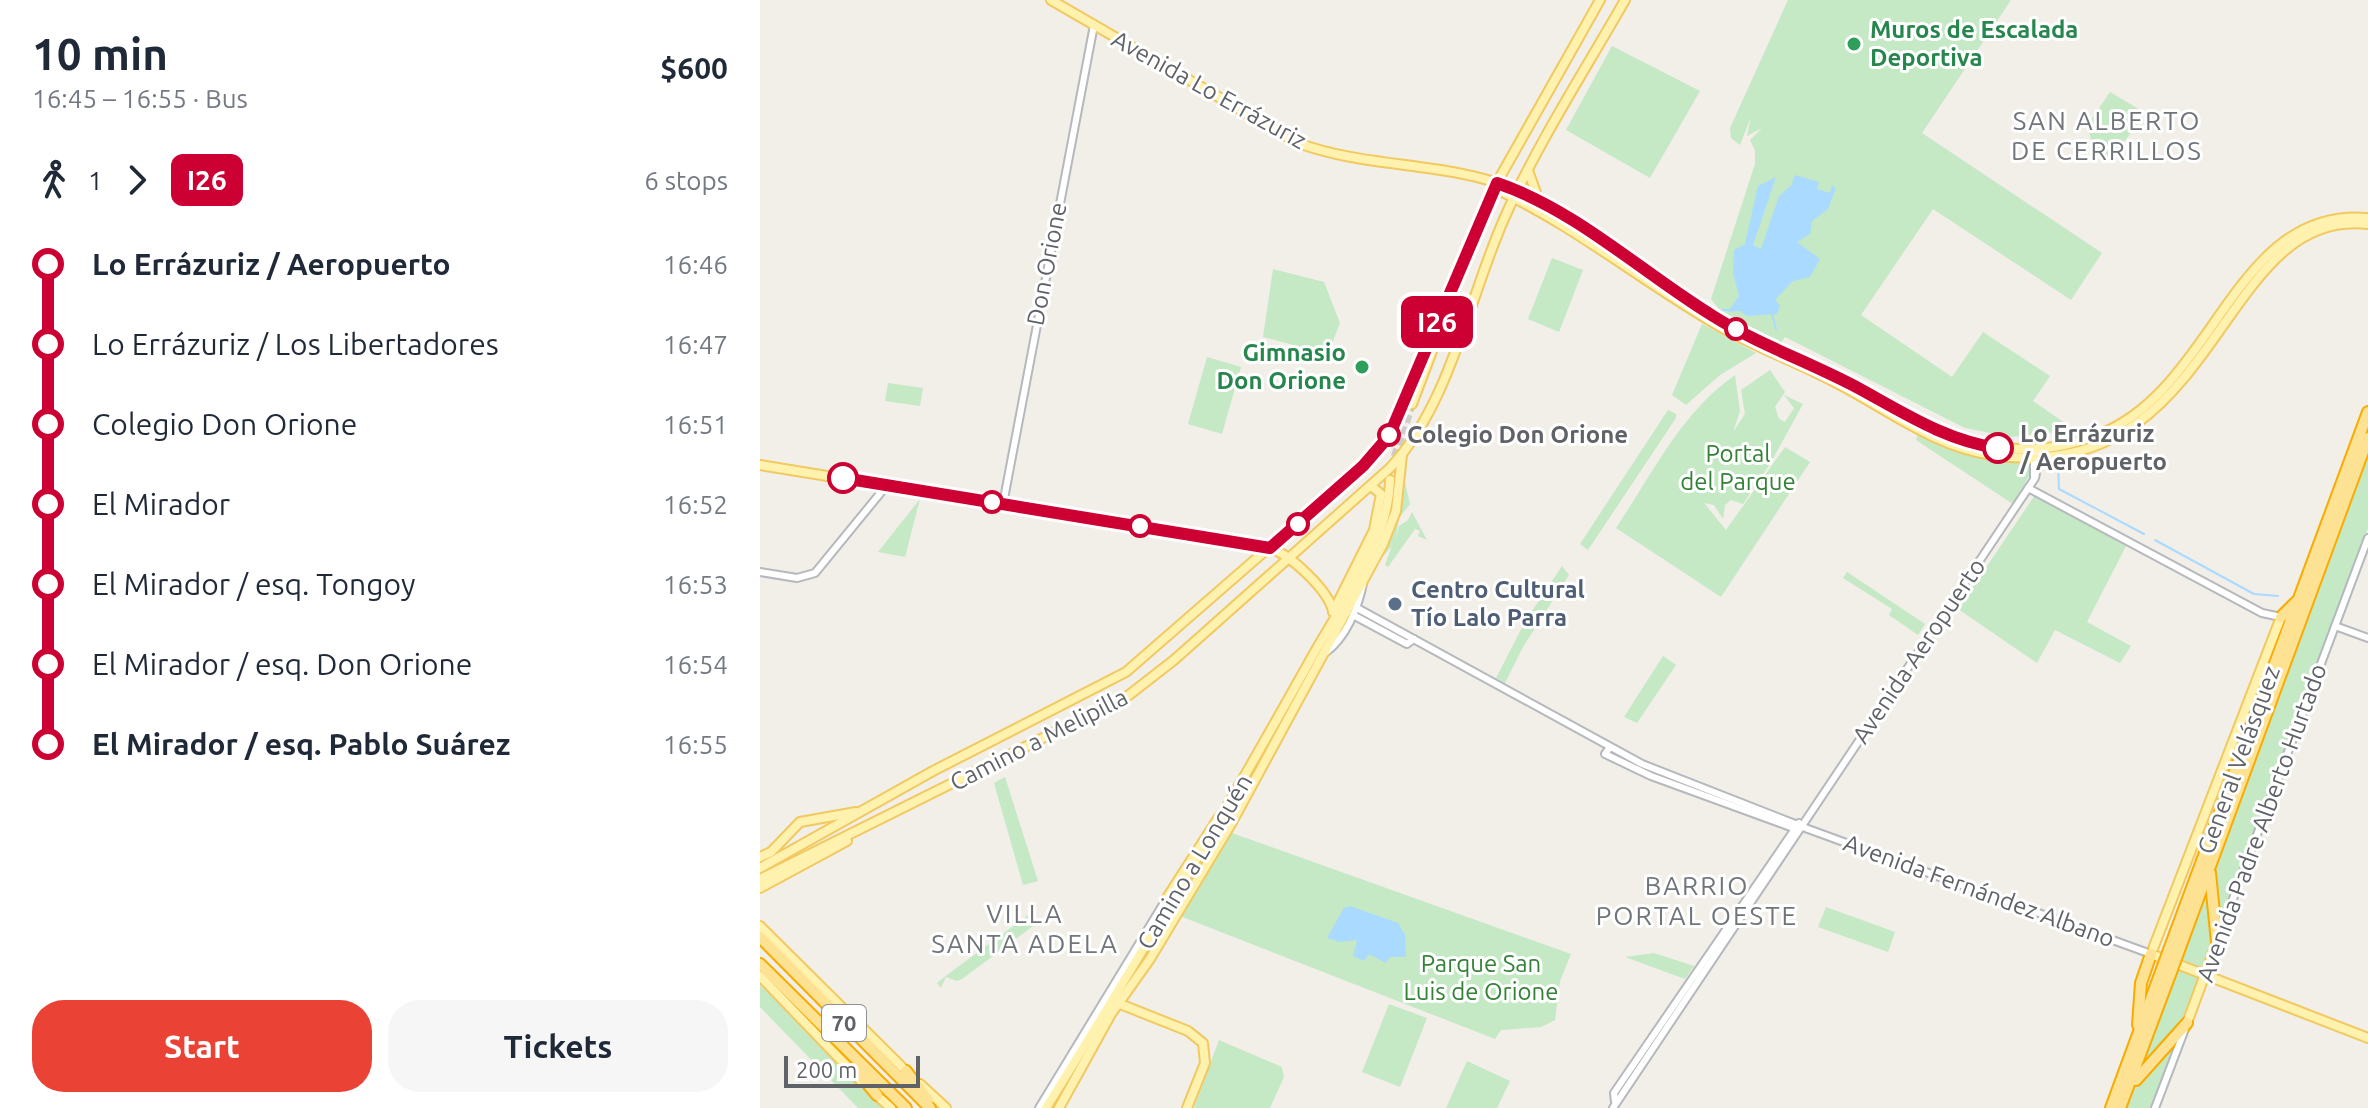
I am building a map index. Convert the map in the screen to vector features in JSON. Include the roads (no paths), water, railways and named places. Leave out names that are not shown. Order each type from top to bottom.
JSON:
[{"type":"highway","name":"General Velásquez","points":[[2174,952],[2368,412]]},
{"type":"highway","name":"General Velásquez","points":[[2111,1108],[2212,860],[2368,438]]},
{"type":"highway","points":[[2281,617],[2299,597]]},
{"type":"highway","points":[[2212,860],[2210,885],[2217,942]]},
{"type":"highway","name":"70","points":[[760,937],[932,1108]]},
{"type":"highway","points":[[2134,1046],[2141,983],[2151,954]]},
{"type":"highway","name":"70","points":[[760,964],[831,1038],[906,1108]]},
{"type":"highway","name":"General Velásquez","points":[[2122,1103],[2167,970]]},
{"type":"highway","points":[[2122,1103],[2147,1064],[2187,1023]]},
{"type":"highway","points":[[831,1038],[877,1095]]},
{"type":"highway","points":[[906,1071],[932,1108]]},
{"type":"main road","name":"Avenida Lo Errázuriz","points":[[1051,0],[1298,143],[1336,154],[1469,177],[1539,202],[1616,248],[1723,322],[1829,372],[1941,432],[1983,446],[2040,454],[2097,436],[2124,423],[2151,403],[2182,371],[2259,263],[2286,237],[2326,220],[2368,218]]},
{"type":"main road","points":[[1412,404],[1477,225],[1495,186],[1600,0]]},
{"type":"main road","points":[[1403,454],[1430,406],[1516,194],[1625,0]]},
{"type":"main road","points":[[1529,171],[1531,186],[1539,202]]},
{"type":"main road","name":"Avenida Lo Errázuriz","points":[[1516,194],[1718,326],[1842,386],[1926,433],[1980,453],[2040,454],[2107,440],[2159,408],[2187,378],[2265,268],[2290,244],[2325,227],[2368,224]]},
{"type":"main road","name":"Camino a Melipilla","points":[[760,868],[1117,678],[1158,647],[1363,466],[1389,436],[1477,225]]},
{"type":"main road","name":"Camino a Melipilla","points":[[760,879],[1121,699],[1165,668],[1403,454]]},
{"type":"main road","name":"Camino a Lonquén","points":[[1059,1108],[1115,1002],[1364,578],[1394,517],[1403,454]]},
{"type":"main road","points":[[2040,454],[2040,467]]},
{"type":"main road","points":[[760,465],[1270,548],[1290,558],[1324,596],[1333,611]]},
{"type":"main road","points":[[1318,654],[1377,538],[1388,504],[1390,480]]},
{"type":"main road","points":[[1318,654],[1333,611],[1378,517],[1381,494],[1371,486]]},
{"type":"main road","points":[[1254,546],[1258,559]]},
{"type":"main road","points":[[1324,596],[1340,596]]},
{"type":"main road","points":[[2281,617],[2274,628],[2151,954],[2368,1038]]},
{"type":"main road","name":"Camino a Lonquén","points":[[1046,1108],[1115,1002],[1150,959],[1231,824],[1318,654]]},
{"type":"main road","points":[[1165,901],[1209,829],[1229,808]]},
{"type":"main road","points":[[760,857],[771,852],[803,821],[864,810]]},
{"type":"main road","points":[[803,821],[815,824],[820,837],[814,852]]},
{"type":"main road","points":[[760,888],[837,848],[861,830]]},
{"type":"main road","points":[[760,926],[946,1108]]},
{"type":"main road","name":"Avenida Padre Alberto Hurtado","points":[[2187,1023],[2217,942]]},
{"type":"main road","points":[[760,976],[891,1108]]},
{"type":"main road","points":[[760,982],[779,996]]},
{"type":"main road","points":[[1115,1002],[1188,1031],[1203,1043],[1206,1060],[1187,1108]]},
{"type":"street","name":"Don Orione","points":[[1003,504],[1094,25]]},
{"type":"street","points":[[2033,481],[2040,454]]},
{"type":"street","name":"Avenida Aeropuerto","points":[[1613,1107],[1617,1095],[2040,467]]},
{"type":"street","points":[[760,572],[797,578],[815,573],[887,485]]},
{"type":"street","points":[[2028,488],[2262,613],[2281,617]]},
{"type":"street","name":"Avenida Padre Alberto Hurtado","points":[[2217,942],[2368,538]]},
{"type":"street","name":"Camino a Lonquén","points":[[1318,654],[1336,643],[1353,615],[1364,578]]},
{"type":"street","name":"Avenida Fernández Albano","points":[[1357,608],[1649,767],[2151,954]]},
{"type":"street","points":[[2262,613],[2274,628]]},
{"type":"street","name":"Avenida Fernández Albano","points":[[1353,615],[1407,644],[1414,639]]},
{"type":"street","points":[[2335,626],[2368,638]]},
{"type":"street","name":"Avenida Fernández Albano","points":[[1610,747],[1605,754],[1651,776],[1801,826]]},
{"type":"street","name":"Camino a Lonquén","points":[[1039,1108],[1165,901]]},
{"type":"street","name":"Avenida Padre Alberto Hurtado","points":[[2155,1108],[2187,1023]]},
{"type":"water","points":[[1795,175],[1819,182],[1817,189],[1830,193],[1832,185],[1836,188],[1828,209],[1812,221],[1810,234],[1797,242],[1820,259],[1810,277],[1793,281],[1775,300],[1780,306],[1777,314],[1747,316],[1740,311],[1728,312],[1739,296],[1733,273],[1734,250],[1745,244],[1758,186],[1776,177],[1753,245],[1761,249],[1779,196],[1791,186]]},
{"type":"water","points":[[1350,906],[1398,923],[1405,935],[1406,957],[1390,957],[1386,963],[1369,954],[1364,961],[1353,956],[1357,940],[1340,942],[1327,938],[1344,908]]},
{"type":"waterway","points":[[1722,310],[1729,310]]},
{"type":"waterway","points":[[1772,315],[1776,329]]},
{"type":"waterway","points":[[2058,465],[2059,489],[2144,534]]},
{"type":"waterway","points":[[2155,540],[2254,594],[2278,596]]},
{"type":"tunnel","points":[[1391,468],[1412,404]]},
{"type":"place","name":"Muros de Escalada Deportiva","points":[[1854,44]]},
{"type":"place","name":"Gimnasio Don Orione","points":[[1362,367]]},
{"type":"place","name":"Colegio Don Orione","points":[[1389,435]]},
{"type":"place","name":"Lo Errázuriz / Aeropuerto","points":[[1998,448]]},
{"type":"place","name":"Centro Cultural Tío Lalo Parra","points":[[1395,604]]},
{"type":"district","name":"SAN ALBERTO DE CERRILLOS","points":[[2107,136]]},
{"type":"district","name":"BARRIO PORTAL OESTE","points":[[1697,901]]},
{"type":"district","name":"VILLA SANTA ADELA","points":[[1025,929]]},
{"type":"park label","name":"Portal del Parque","points":[[1738,468]]},
{"type":"park label","name":"Parque San Luis de Orione","points":[[1481,978]]}]
